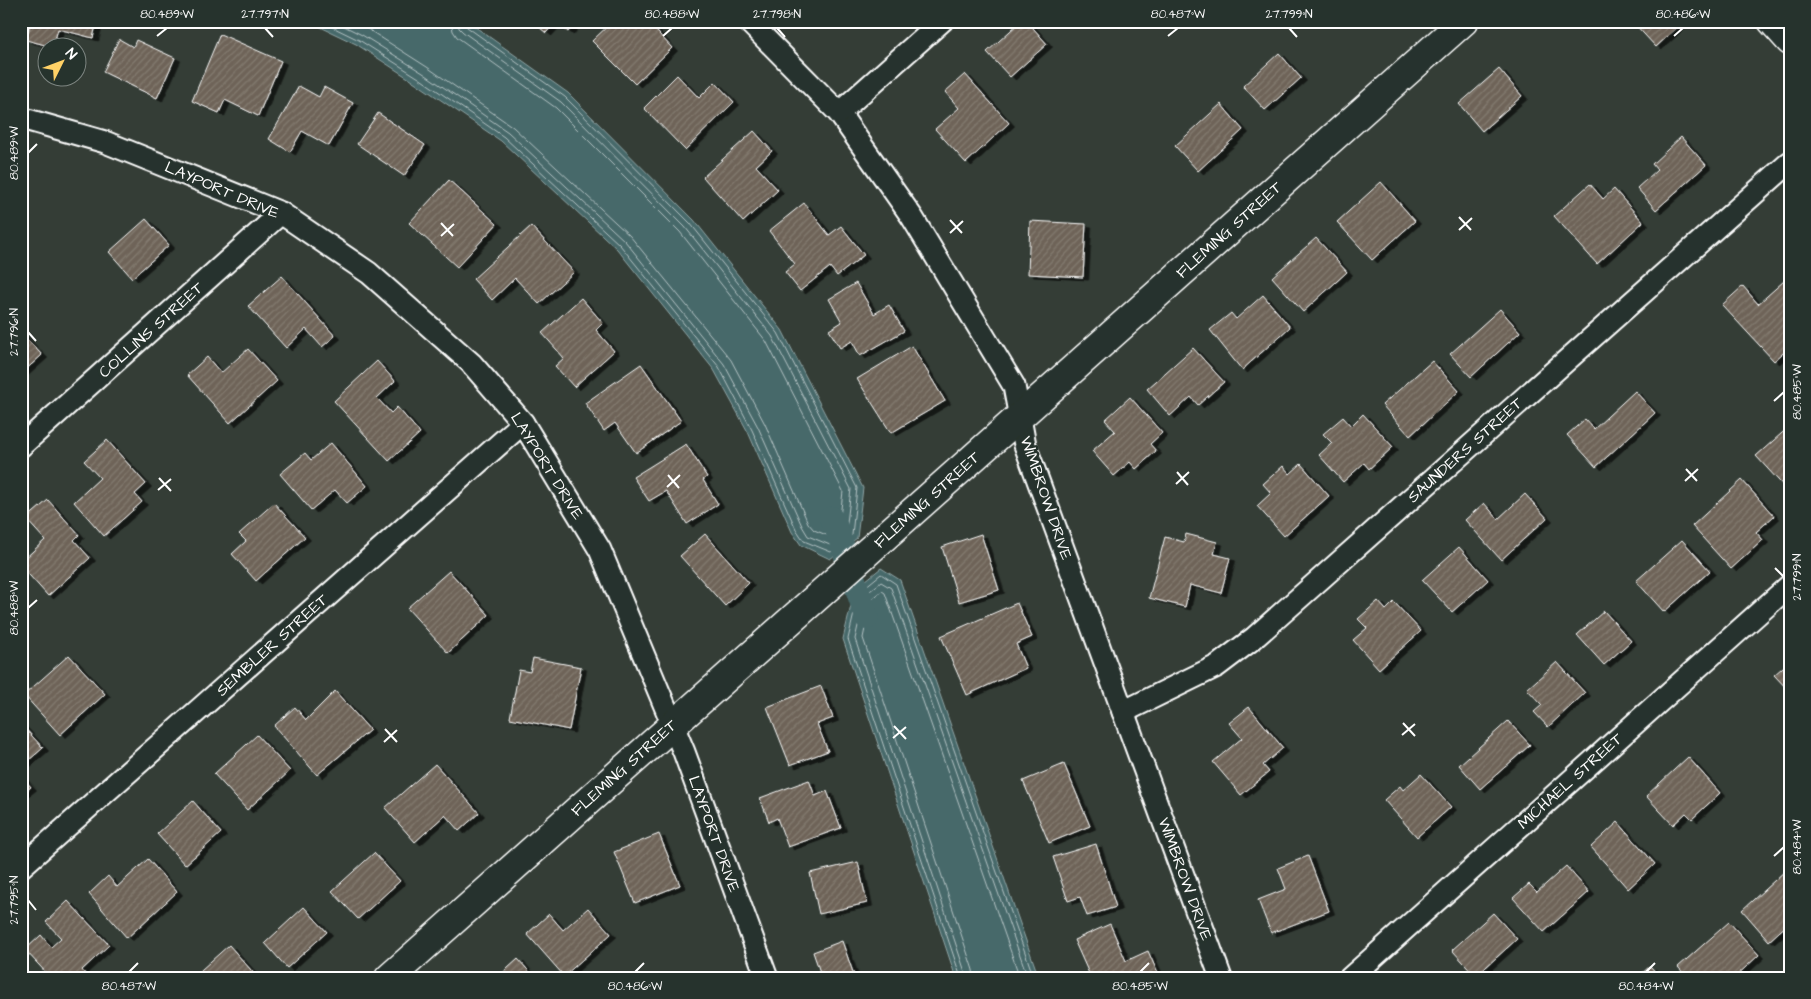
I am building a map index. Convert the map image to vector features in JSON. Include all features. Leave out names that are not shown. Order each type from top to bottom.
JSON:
[{"type":"street","name":"WIMBROW DRIVE","points":[[748,21],[839,112],[912,217],[1014,386],[1025,445],[1221,978]]},
{"type":"street","points":[[839,112],[942,21]]},
{"type":"street","name":"FLEMING STREET","points":[[389,978],[672,724],[1464,21]]},
{"type":"street","points":[[1772,21],[1790,41]]},
{"type":"street","name":"LAYPORT DRIVE","points":[[21,118],[105,142],[281,213],[369,273],[471,363],[523,423],[600,550],[672,724],[767,978]]},
{"type":"street","name":"SAUNDERS STREET","points":[[1123,712],[1217,666],[1254,638],[1790,162]]},
{"type":"street","name":"COLLINS STREET","points":[[21,446],[281,213]]},
{"type":"street","name":"SEMBLER STREET","points":[[21,867],[523,423]]},
{"type":"street","name":"MICHAEL STREET","points":[[1350,978],[1790,585]]},
{"type":"water","points":[[308,21],[467,21],[568,93],[694,220],[782,330],[863,488],[857,538],[830,559],[801,545],[792,532],[748,432],[714,370],[617,249],[501,141],[356,44]]},
{"type":"water","points":[[881,568],[900,580],[1039,978],[956,978],[843,639],[855,589]]},
{"type":"building","points":[[31,21],[97,21],[93,38],[58,29],[56,38],[38,38],[38,43],[26,40]]},
{"type":"building","points":[[532,21],[576,21],[568,32],[556,22],[546,33]]},
{"type":"building","points":[[613,21],[647,21],[672,48],[635,84],[592,41]]},
{"type":"building","points":[[1021,21],[1027,21],[1047,44],[1010,77],[987,52]]},
{"type":"building","points":[[1632,21],[1684,21],[1656,47]]},
{"type":"building","points":[[220,34],[281,61],[258,116],[225,100],[219,113],[192,101]]},
{"type":"building","points":[[119,39],[133,47],[136,40],[175,58],[157,98],[103,72]]},
{"type":"building","points":[[1279,53],[1301,78],[1265,110],[1243,86]]},
{"type":"building","points":[[1499,69],[1522,96],[1482,131],[1459,104]]},
{"type":"building","points":[[965,74],[1009,123],[966,163],[935,129],[959,108],[945,92]]},
{"type":"building","points":[[677,75],[699,98],[715,82],[734,102],[685,150],[644,108]]},
{"type":"building","points":[[299,86],[319,97],[324,87],[353,103],[329,146],[302,131],[290,152],[269,139]]},
{"type":"building","points":[[1221,104],[1243,130],[1198,171],[1175,146]]},
{"type":"building","points":[[378,113],[425,145],[404,176],[357,144]]},
{"type":"building","points":[[754,131],[772,151],[756,166],[778,190],[743,222],[703,177]]},
{"type":"building","points":[[1681,137],[1706,165],[1656,210],[1637,188],[1657,170],[1652,164]]},
{"type":"building","points":[[449,180],[497,224],[457,267],[409,223]]},
{"type":"building","points":[[1381,182],[1415,221],[1372,260],[1337,222]]},
{"type":"building","points":[[1590,184],[1603,199],[1614,189],[1643,222],[1597,264],[1554,216]]},
{"type":"building","points":[[804,203],[829,235],[841,226],[864,255],[837,276],[830,267],[800,291],[785,272],[795,264],[769,231]]},
{"type":"building","points":[[146,219],[169,245],[132,278],[109,252]]},
{"type":"building","points":[[1030,221],[1086,224],[1083,277],[1028,274]]},
{"type":"building","points":[[531,226],[574,272],[539,304],[515,278],[492,300],[473,279]]},
{"type":"building","points":[[1316,238],[1347,272],[1303,312],[1272,277]]},
{"type":"building","points":[[282,276],[335,336],[322,347],[306,329],[286,348],[248,306]]},
{"type":"building","points":[[1784,281],[1790,287],[1790,347],[1774,361],[1722,305],[1743,286],[1758,304]]},
{"type":"building","points":[[856,283],[874,314],[889,305],[904,331],[860,356],[852,341],[840,348],[829,330],[842,322],[829,299]]},
{"type":"building","points":[[1263,295],[1290,327],[1242,370],[1210,330],[1231,313],[1236,319]]},
{"type":"building","points":[[581,298],[603,323],[596,330],[614,351],[574,387],[555,366],[564,358],[542,333]]},
{"type":"building","points":[[1500,309],[1520,332],[1471,377],[1450,354]]},
{"type":"building","points":[[21,333],[42,355],[21,374]]},
{"type":"building","points":[[912,346],[945,401],[891,433],[857,379]]},
{"type":"building","points":[[1193,348],[1224,382],[1198,405],[1191,397],[1170,416],[1147,389]]},
{"type":"building","points":[[248,349],[277,381],[230,423],[187,375],[207,357],[221,373]]},
{"type":"building","points":[[377,361],[395,381],[377,398],[391,413],[397,407],[420,433],[389,461],[334,401]]},
{"type":"building","points":[[1432,361],[1459,391],[1410,436],[1382,405]]},
{"type":"building","points":[[641,364],[681,421],[636,453],[615,423],[604,431],[585,403]]},
{"type":"building","points":[[1635,391],[1655,413],[1596,467],[1567,435],[1585,419],[1594,429]]},
{"type":"building","points":[[1130,397],[1162,433],[1150,444],[1156,451],[1136,469],[1130,462],[1114,476],[1092,451],[1115,431],[1105,420]]},
{"type":"building","points":[[1363,414],[1393,447],[1369,469],[1364,463],[1343,482],[1319,455],[1332,443],[1323,434],[1343,417],[1351,426]]},
{"type":"building","points":[[1790,426],[1790,493],[1756,456]]},
{"type":"building","points":[[107,440],[146,484],[135,494],[142,502],[104,536],[74,502],[100,478],[84,461]]},
{"type":"building","points":[[331,443],[367,486],[347,503],[335,490],[311,510],[280,474],[305,453],[311,460]]},
{"type":"building","points":[[686,444],[707,477],[703,480],[718,504],[687,524],[666,491],[649,501],[633,477]]},
{"type":"building","points":[[1301,464],[1329,496],[1284,536],[1257,506],[1271,493],[1263,484],[1283,466],[1290,474]]},
{"type":"building","points":[[1742,480],[1774,516],[1756,532],[1763,540],[1731,569],[1692,526]]},
{"type":"building","points":[[1525,494],[1547,518],[1501,560],[1465,520],[1484,503],[1498,519]]},
{"type":"building","points":[[48,500],[79,535],[74,540],[90,558],[48,596],[21,566],[21,562],[45,540],[26,519]]},
{"type":"building","points":[[274,503],[305,537],[256,581],[232,554],[246,541],[239,534]]},
{"type":"building","points":[[705,534],[749,583],[725,606],[680,556]]},
{"type":"building","points":[[981,534],[999,590],[959,602],[942,547]]},
{"type":"building","points":[[1186,534],[1217,542],[1214,554],[1230,558],[1221,593],[1190,585],[1185,607],[1149,598],[1165,537],[1184,542]]},
{"type":"building","points":[[1682,540],[1710,571],[1664,612],[1636,581]]},
{"type":"building","points":[[1459,547],[1488,580],[1452,612],[1422,580]]},
{"type":"building","points":[[449,571],[489,615],[448,653],[407,608]]},
{"type":"building","points":[[1378,601],[1386,610],[1394,602],[1421,631],[1379,669],[1353,640],[1367,628],[1358,619]]},
{"type":"building","points":[[1017,603],[1032,637],[1016,644],[1026,668],[967,695],[941,636]]},
{"type":"building","points":[[1604,611],[1631,641],[1604,665],[1577,635]]},
{"type":"building","points":[[69,655],[105,694],[60,735],[24,695]]},
{"type":"building","points":[[533,658],[581,667],[569,730],[510,718],[519,670],[530,672]]},
{"type":"building","points":[[1790,661],[1790,692],[1774,675]]},
{"type":"building","points":[[1557,662],[1585,693],[1548,727],[1534,712],[1542,705],[1527,689]]},
{"type":"building","points":[[821,686],[833,718],[817,724],[828,751],[790,765],[767,707]]},
{"type":"building","points":[[335,691],[370,730],[317,775],[274,726],[295,707],[306,720]]},
{"type":"building","points":[[1249,707],[1283,748],[1263,765],[1269,772],[1241,795],[1213,762],[1242,738],[1229,723]]},
{"type":"building","points":[[1508,721],[1530,745],[1480,789],[1459,765]]},
{"type":"building","points":[[21,724],[43,748],[21,767]]},
{"type":"building","points":[[257,735],[290,771],[247,810],[214,774]]},
{"type":"building","points":[[1688,757],[1720,793],[1692,819],[1686,813],[1673,825],[1646,796]]},
{"type":"building","points":[[435,764],[479,813],[459,831],[445,815],[415,842],[385,808]]},
{"type":"building","points":[[1064,764],[1090,826],[1049,843],[1023,781]]},
{"type":"building","points":[[1421,774],[1451,807],[1417,837],[1384,800],[1400,786],[1403,790]]},
{"type":"building","points":[[21,776],[31,787],[21,795]]},
{"type":"building","points":[[809,780],[815,796],[827,791],[841,828],[788,847],[777,818],[769,822],[760,798]]},
{"type":"building","points":[[193,801],[221,833],[185,865],[157,834]]},
{"type":"building","points":[[1618,822],[1655,864],[1628,889],[1591,847]]},
{"type":"building","points":[[659,834],[680,885],[635,903],[614,852]]},
{"type":"building","points":[[1096,844],[1116,907],[1087,916],[1080,897],[1068,901],[1053,857]]},
{"type":"building","points":[[374,853],[400,881],[358,919],[332,891]]},
{"type":"building","points":[[1308,856],[1329,911],[1271,933],[1258,900],[1286,889],[1278,868]]},
{"type":"building","points":[[148,859],[177,892],[127,938],[89,894],[108,876],[117,887]]},
{"type":"building","points":[[858,862],[867,903],[819,914],[810,873]]},
{"type":"building","points":[[1566,866],[1589,892],[1544,932],[1513,898],[1529,884],[1537,892]]},
{"type":"building","points":[[1786,870],[1790,874],[1790,922],[1769,941],[1742,910]]},
{"type":"building","points":[[68,901],[109,945],[82,970],[88,978],[51,978],[25,950],[41,935],[51,947],[61,938],[46,922]]},
{"type":"building","points":[[304,907],[327,932],[287,968],[265,943]]},
{"type":"building","points":[[588,908],[611,934],[564,976],[527,934],[549,914],[563,930]]},
{"type":"building","points":[[1493,913],[1517,939],[1476,976],[1452,950]]},
{"type":"building","points":[[1729,922],[1759,955],[1734,978],[1688,978],[1678,967]]},
{"type":"building","points":[[1110,924],[1126,961],[1148,951],[1159,976],[1155,978],[1091,978],[1074,940]]},
{"type":"building","points":[[842,941],[855,978],[822,978],[813,952]]},
{"type":"building","points":[[229,945],[258,978],[192,978]]},
{"type":"building","points":[[518,959],[535,978],[497,978]]},
{"type":"building","points":[[1650,966],[1661,978],[1637,978]]},
{"type":"waterway","points":[[831,518],[836,527],[867,618]]}]
